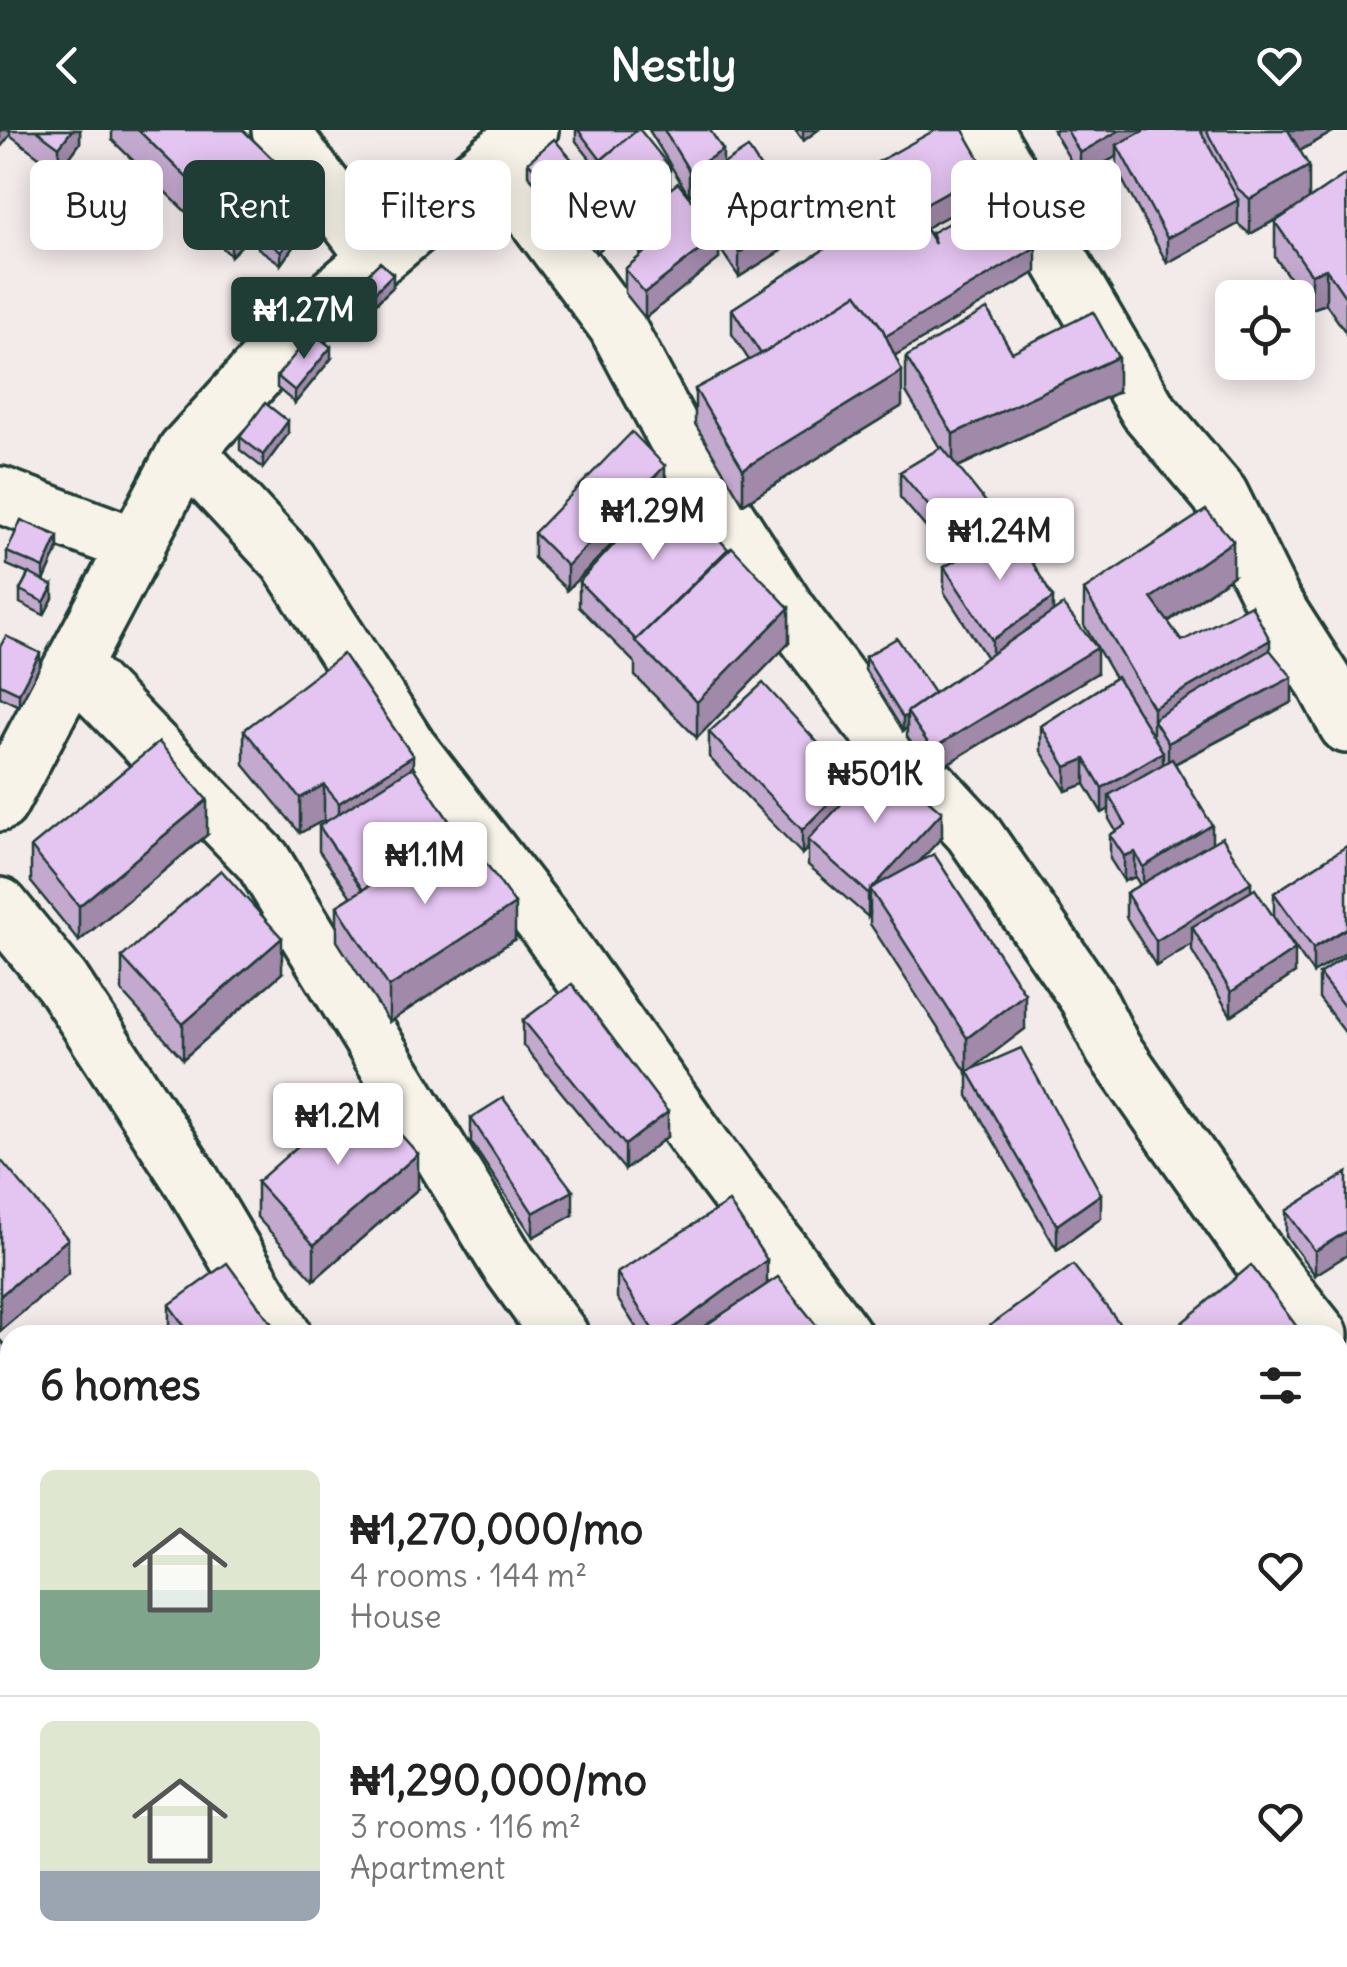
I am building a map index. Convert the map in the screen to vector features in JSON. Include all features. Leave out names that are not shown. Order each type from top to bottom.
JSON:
[{"type":"street","points":[[280,130],[377,258]]},
{"type":"street","points":[[984,130],[1148,410],[1220,495],[1273,602],[1347,725]]},
{"type":"street","points":[[0,803],[186,451],[309,316],[511,145],[616,324],[680,443],[789,612],[867,717],[972,831],[1087,996],[1113,1049],[1312,1325]]},
{"type":"street","points":[[186,451],[288,561],[408,748],[549,929],[836,1325]]},
{"type":"street","points":[[0,495],[136,546]]},
{"type":"street","points":[[74,666],[263,861],[508,1263],[553,1325]]},
{"type":"street","points":[[0,906],[62,982],[190,1180],[276,1325]]},
{"type":"building","points":[[36,130],[72,130],[59,147]]},
{"type":"building","points":[[138,130],[243,130],[274,160],[183,160],[183,174]]},
{"type":"building","points":[[578,130],[636,130],[636,131],[601,160]]},
{"type":"building","points":[[640,130],[664,160],[601,160]]},
{"type":"building","points":[[664,130],[710,130],[723,150],[707,160],[691,160],[689,171]]},
{"type":"building","points":[[935,130],[963,130],[980,160],[951,160],[951,189],[931,201],[931,160],[881,160]]},
{"type":"building","points":[[1067,130],[1120,130],[1080,153]]},
{"type":"building","points":[[1145,130],[1200,130],[1238,200],[1167,238],[1117,145]]},
{"type":"building","points":[[1206,130],[1288,130],[1309,166],[1250,199],[1238,189]]},
{"type":"building","points":[[554,139],[572,160],[531,160],[531,165],[528,162]]},
{"type":"building","points":[[748,148],[756,160],[729,160]]},
{"type":"building","points":[[1346,174],[1346,298],[1326,269],[1311,274],[1275,222]]},
{"type":"building","points":[[678,183],[691,199],[691,250],[700,250],[645,293],[625,269],[647,250],[671,250],[671,188]]},
{"type":"building","points":[[951,222],[951,250],[1031,250],[886,336],[857,294],[761,354],[732,309],[823,250],[931,250],[931,238],[935,244],[931,233]]},
{"type":"building","points":[[380,262],[393,274],[372,295],[360,281]]},
{"type":"building","points":[[857,294],[882,328],[902,371],[743,469],[695,389],[766,351]]},
{"type":"building","points":[[987,309],[1012,352],[1093,312],[1118,357],[953,434],[906,357]]},
{"type":"building","points":[[313,333],[331,347],[295,391],[277,376]]},
{"type":"building","points":[[265,403],[288,421],[263,455],[240,437]]},
{"type":"building","points":[[632,432],[665,466],[567,566],[534,533]]},
{"type":"building","points":[[942,447],[1005,526],[965,549],[900,472]]},
{"type":"building","points":[[669,485],[728,549],[636,640],[579,582]]},
{"type":"building","points":[[1206,510],[1233,541],[1151,598],[1182,641],[1251,605],[1270,640],[1153,708],[1084,590]]},
{"type":"building","points":[[21,520],[58,536],[44,568],[7,552]]},
{"type":"building","points":[[1013,529],[1053,598],[992,640],[944,567]]},
{"type":"building","points":[[732,547],[789,608],[697,702],[635,641]]},
{"type":"building","points":[[29,573],[53,586],[44,602],[20,590]]},
{"type":"building","points":[[1063,605],[1097,648],[932,749],[907,712]]},
{"type":"building","points":[[6,636],[40,653],[19,693],[0,684],[0,647]]},
{"type":"building","points":[[897,638],[934,693],[903,718],[865,657]]},
{"type":"building","points":[[1270,650],[1292,677],[1168,743],[1153,719]]},
{"type":"building","points":[[343,654],[413,756],[339,803],[324,785],[300,798],[244,730]]},
{"type":"building","points":[[1117,677],[1163,752],[1102,788],[1085,759],[1066,767],[1041,726]]},
{"type":"building","points":[[763,683],[852,780],[802,830],[709,732]]},
{"type":"building","points":[[159,742],[207,800],[79,906],[31,847]]},
{"type":"building","points":[[1172,759],[1212,825],[1143,867],[1135,852],[1124,856],[1110,835],[1126,825],[1109,795]]},
{"type":"building","points":[[882,760],[942,812],[868,893],[808,840]]},
{"type":"building","points":[[413,767],[456,831],[363,890],[319,826]]},
{"type":"building","points":[[461,828],[515,904],[389,987],[337,906]]},
{"type":"building","points":[[1222,837],[1251,882],[1156,941],[1126,893]]},
{"type":"building","points":[[1347,846],[1347,928],[1313,948],[1274,893]]},
{"type":"building","points":[[934,854],[1025,994],[967,1038],[870,889]]},
{"type":"building","points":[[221,870],[282,938],[183,1024],[122,957]]},
{"type":"building","points":[[1255,889],[1295,949],[1231,992],[1192,927]]},
{"type":"building","points":[[1347,955],[1347,1010],[1319,974]]},
{"type":"building","points":[[572,984],[668,1112],[625,1145],[523,1020]]},
{"type":"building","points":[[1021,1048],[1101,1194],[1057,1225],[968,1071]]},
{"type":"building","points":[[361,1090],[418,1154],[314,1245],[257,1182]]},
{"type":"building","points":[[503,1098],[573,1191],[533,1213],[471,1118]]},
{"type":"building","points":[[0,1159],[68,1239],[0,1296]]},
{"type":"building","points":[[1347,1173],[1347,1231],[1315,1251],[1286,1211]]},
{"type":"building","points":[[729,1202],[767,1260],[678,1325],[650,1325],[617,1273]]},
{"type":"building","points":[[227,1263],[273,1325],[184,1325],[169,1305]]},
{"type":"building","points":[[1073,1265],[1121,1325],[991,1325]]},
{"type":"building","points":[[1251,1265],[1296,1325],[1179,1325]]},
{"type":"building","points":[[778,1277],[816,1325],[706,1325]]}]
